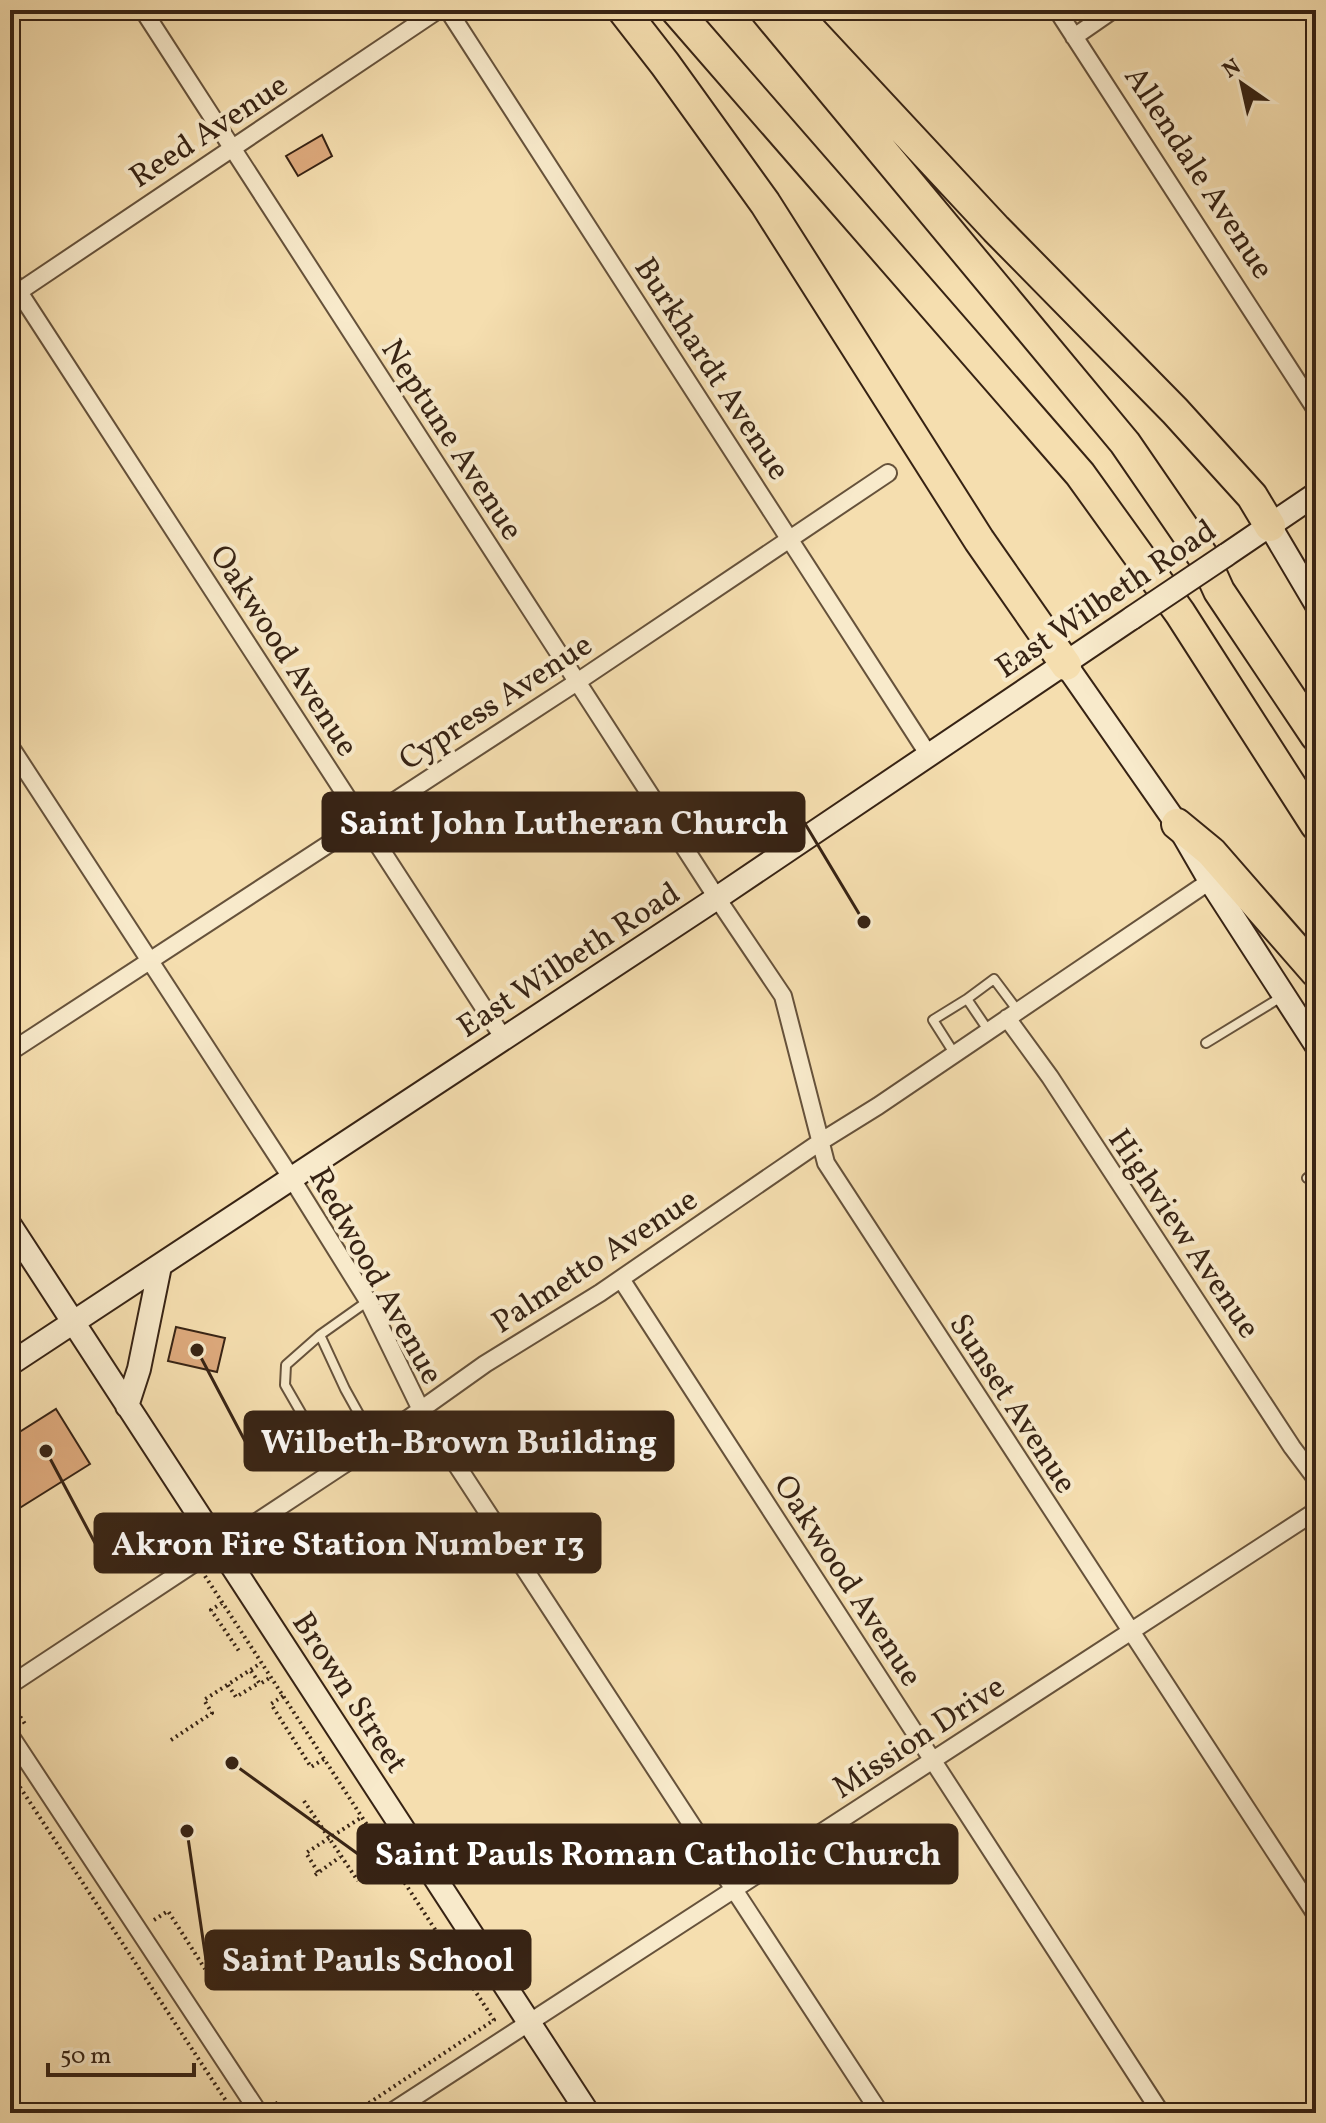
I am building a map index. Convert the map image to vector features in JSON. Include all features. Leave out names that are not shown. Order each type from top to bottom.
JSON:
[{"type":"highway","points":[[623,10],[765,203],[979,540],[1066,665]]},
{"type":"highway","points":[[676,10],[1080,474],[1180,613],[1316,825]]},
{"type":"highway","points":[[765,10],[1125,443],[1204,558],[1219,591],[1316,736]]},
{"type":"highway","points":[[792,10],[996,229],[1175,411],[1252,496],[1270,526]]},
{"type":"highway","points":[[1177,824],[1211,852],[1316,972]]},
{"type":"main road","name":"East Wilbeth Road","points":[[10,1364],[717,898],[833,818],[930,757],[1316,494]]},
{"type":"main road","points":[[1270,526],[1316,604]]},
{"type":"main road","points":[[1066,665],[1177,824],[1210,881],[1316,1045]]},
{"type":"main road","name":"Brown Street","points":[[10,1225],[588,2113]]},
{"type":"main road","points":[[127,1406],[139,1369],[160,1266]]},
{"type":"street","name":"Neptune Avenue","points":[[143,10],[717,898]]},
{"type":"street","name":"Reed Avenue","points":[[13,289],[438,10]]},
{"type":"street","name":"Burkhardt Avenue","points":[[448,10],[930,757]]},
{"type":"street","name":"Allendale Avenue","points":[[1057,10],[1316,410]]},
{"type":"street","points":[[1074,37],[1113,10]]},
{"type":"street","name":"Oakwood Avenue","points":[[13,289],[504,1039]]},
{"type":"street","name":"Cypress Avenue","points":[[10,1052],[577,682],[888,473]]},
{"type":"street","name":"Redwood Avenue","points":[[10,746],[368,1301],[422,1412],[880,2113]]},
{"type":"street","name":"Palmetto Avenue","points":[[10,1685],[422,1412],[485,1364],[621,1279],[1210,881]]},
{"type":"street","name":"Sunset Avenue","points":[[717,898],[783,996],[826,1163],[1316,1915]]},
{"type":"street","name":"Highview Avenue","points":[[1012,1014],[1050,1077],[1316,1479]]},
{"type":"street","name":"Oakwood Avenue","points":[[621,1279],[1161,2113]]},
{"type":"street","name":"Mission Drive","points":[[390,2113],[1316,1511]]},
{"type":"street","points":[[10,1735],[259,2113]]},
{"type":"lane","points":[[954,1053],[933,1020],[994,979],[1012,1014]]},
{"type":"lane","points":[[1206,1043],[1284,996]]},
{"type":"lane","points":[[967,999],[988,1030]]},
{"type":"lane","points":[[1307,1178],[1316,1172]]},
{"type":"lane","points":[[334,1470],[285,1385],[286,1365],[320,1335],[368,1301]]},
{"type":"lane","points":[[320,1335],[375,1443]]},
{"type":"path","points":[[205,1576],[494,2020],[354,2113]]},
{"type":"path","points":[[222,1603],[211,1610],[239,1651]]},
{"type":"path","points":[[171,1740],[212,1713],[204,1700],[261,1663]]},
{"type":"path","points":[[250,1669],[259,1683]]},
{"type":"path","points":[[228,1685],[236,1697],[271,1677]]},
{"type":"path","points":[[25,1695],[11,1704],[29,1730]]},
{"type":"path","points":[[283,1696],[271,1704],[311,1767],[324,1759]]},
{"type":"path","points":[[10,1772],[234,2113]]},
{"type":"path","points":[[304,1801],[358,1881]]},
{"type":"path","points":[[340,1857],[316,1874],[306,1853],[362,1817]]},
{"type":"path","points":[[154,1920],[168,1911],[205,1969]]},
{"type":"path","points":[[150,1914],[162,1931]]},
{"type":"path","points":[[274,2101],[282,2113]]},
{"type":"building","points":[[322,135],[332,156],[298,176],[286,156]]},
{"type":"building","points":[[176,1327],[225,1338],[217,1372],[168,1361]]},
{"type":"building","points":[[56,1409],[90,1464],[10,1514],[10,1438]]},
{"type":"place","name":"Saint John Lutheran Church","points":[[864,922]]},
{"type":"place","name":"Wilbeth-Brown Building","points":[[197,1350]]},
{"type":"place","name":"Akron Fire Station Number 13","points":[[46,1451]]},
{"type":"place","name":"Saint Pauls Roman Catholic Church","points":[[232,1763]]},
{"type":"place","name":"Saint Pauls School","points":[[187,1831]]}]
